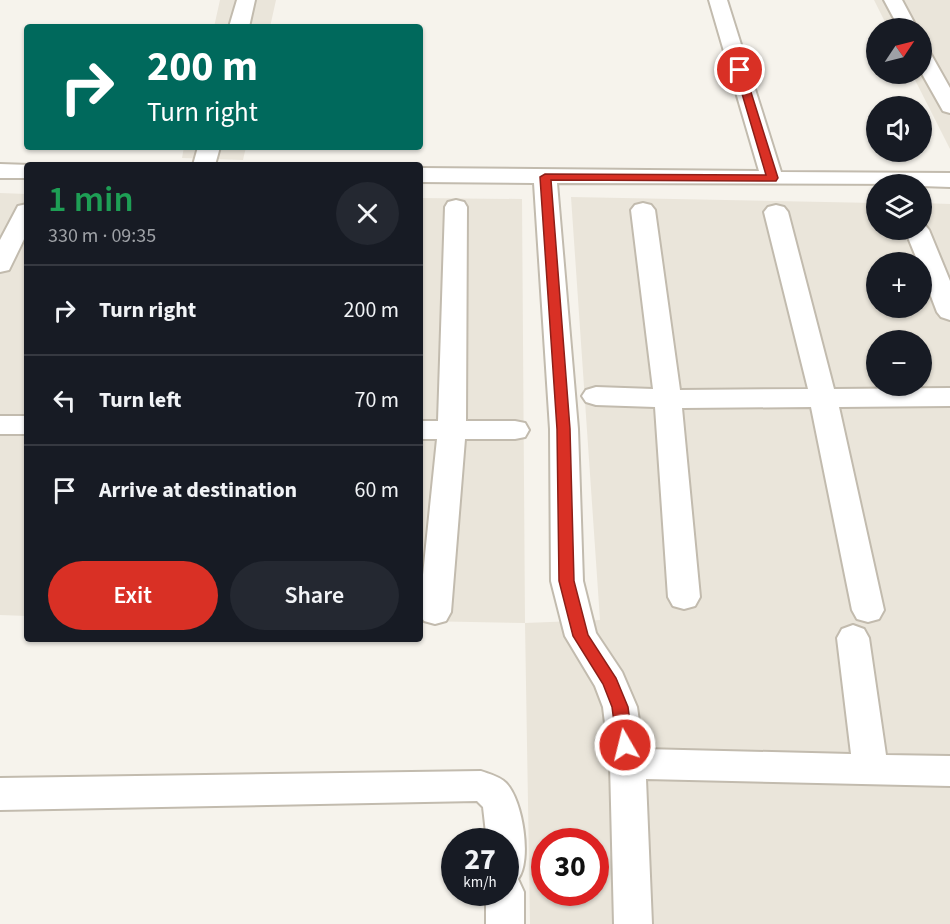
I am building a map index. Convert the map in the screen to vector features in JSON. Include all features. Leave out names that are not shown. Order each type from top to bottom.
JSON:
[{"type":"street","points":[[240,24],[246,0]]},
{"type":"street","points":[[718,0],[772,178]]},
{"type":"street","points":[[893,0],[903,18]]},
{"type":"street","points":[[932,67],[944,83],[950,107]]},
{"type":"street","points":[[0,171],[24,171]]},
{"type":"street","points":[[423,175],[546,184],[866,196]]},
{"type":"street","points":[[423,191],[546,184],[772,178],[950,180]]},
{"type":"street","points":[[0,184],[24,185]]},
{"type":"street","points":[[546,184],[564,429],[567,581],[581,636],[610,682],[620,707],[628,764],[633,924]]},
{"type":"street","points":[[932,197],[950,197]]},
{"type":"street","points":[[435,612],[452,430],[456,207]]},
{"type":"street","points":[[644,210],[668,399],[684,597]]},
{"type":"street","points":[[776,212],[823,397],[861,624],[871,769]]},
{"type":"street","points":[[0,265],[24,215]]},
{"type":"street","points":[[921,240],[950,312]]},
{"type":"street","points":[[596,396],[668,399],[950,397]]},
{"type":"street","points":[[0,425],[24,425]]},
{"type":"street","points":[[423,430],[515,430]]},
{"type":"street","points":[[628,764],[950,771]]},
{"type":"street","points":[[0,794],[478,786],[493,792],[499,803],[504,828]]},
{"type":"street","points":[[505,906],[505,924]]},
{"type":"shaded area","points":[[220,0],[276,0],[271,24],[215,24]]},
{"type":"shaded area","points":[[874,0],[950,0],[950,149],[932,113],[932,96],[923,96],[917,84],[932,84],[932,18],[883,18]]},
{"type":"shaded area","points":[[183,150],[245,150],[243,160],[182,158]]},
{"type":"shaded area","points":[[0,193],[24,194],[24,616],[0,615]]},
{"type":"shaded area","points":[[571,197],[866,203],[866,240],[932,240],[932,203],[950,204],[950,924],[530,924],[525,623],[600,620]]},
{"type":"shaded area","points":[[423,198],[522,199],[525,623],[423,621]]},
{"type":"route","points":[[625,745],[620,707],[610,682],[581,636],[573,614],[567,581],[564,429],[545,177],[772,178],[740,70]]}]
